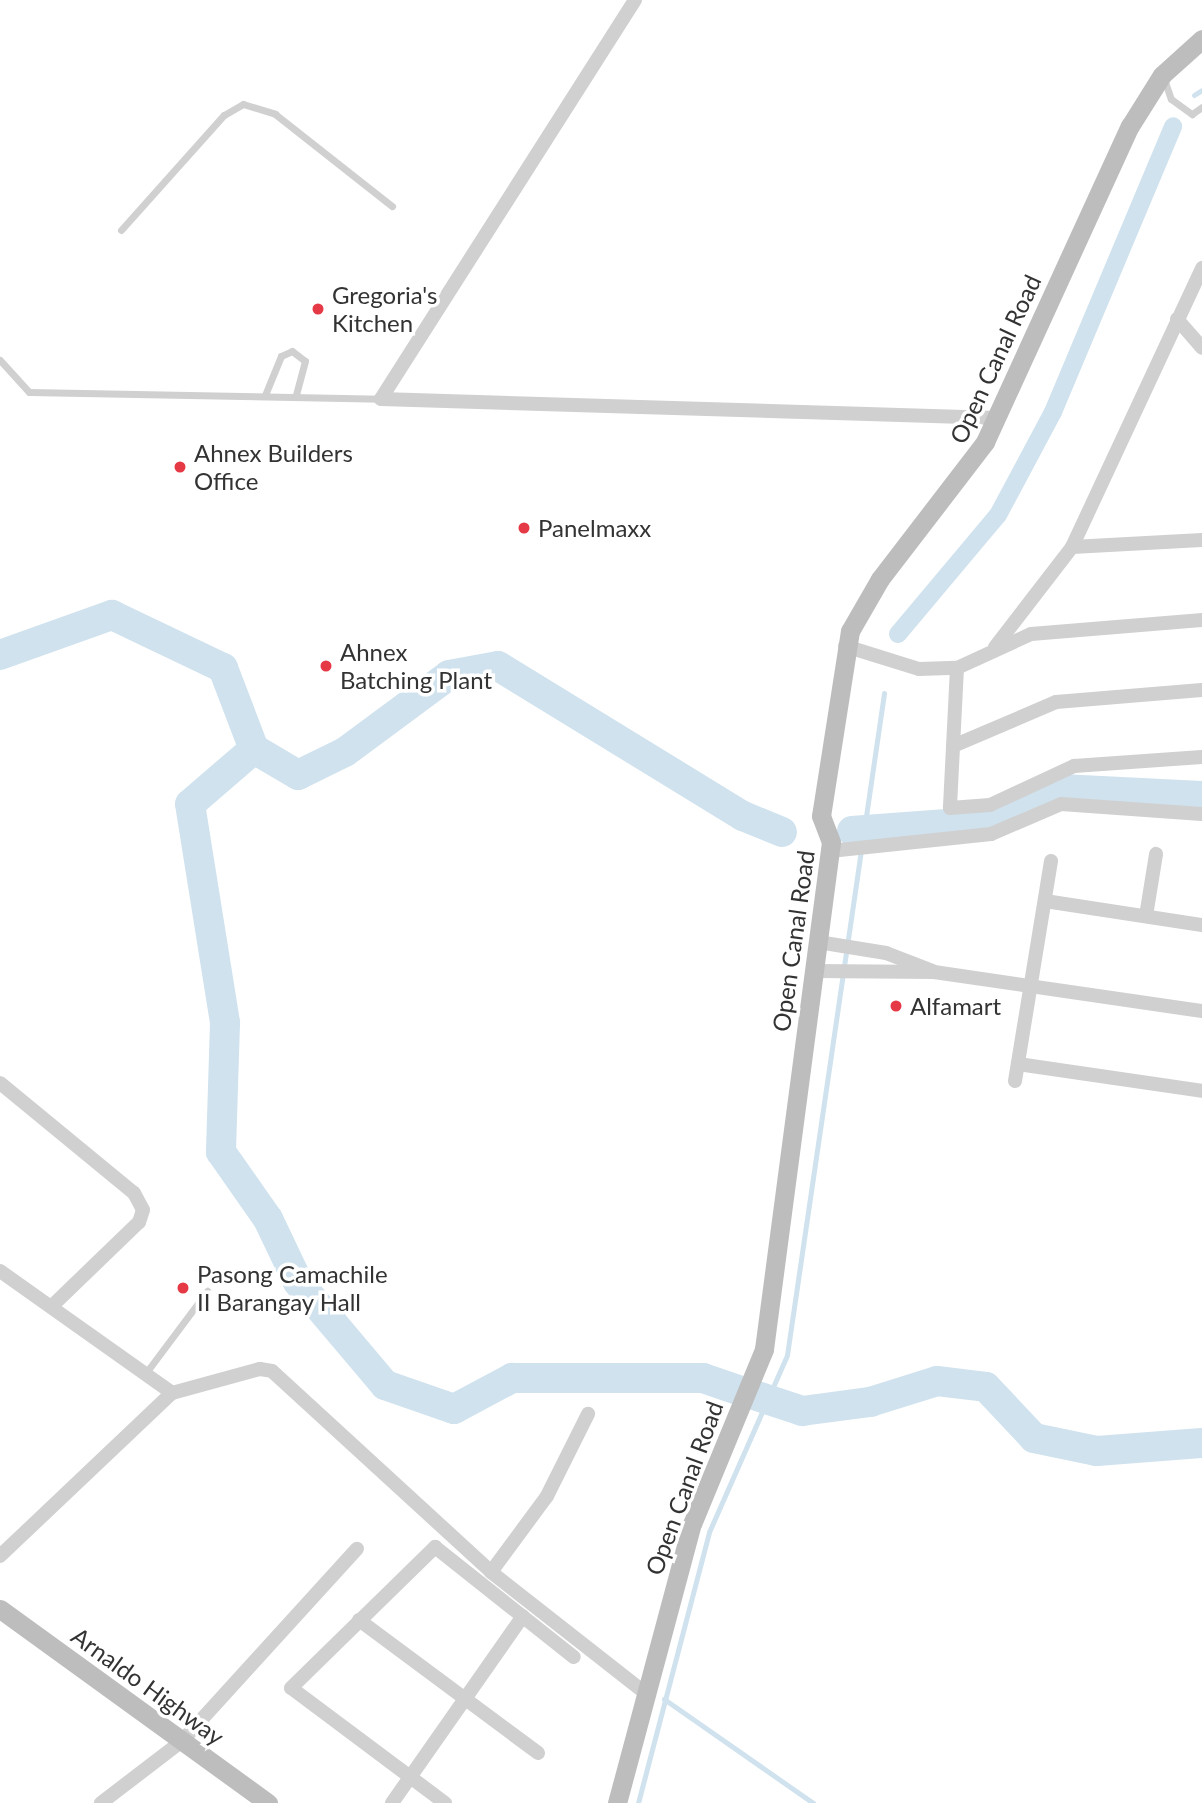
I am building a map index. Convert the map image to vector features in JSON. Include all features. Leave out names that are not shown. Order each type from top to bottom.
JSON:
[{"type":"main road","name":"Open Canal Road","points":[[617,1803],[692,1524],[764,1349],[830,851],[821,816],[845,646],[867,597],[967,471],[997,418],[1129,127],[1162,75],[1202,39]]},
{"type":"main road","name":"Arnaldo Highway","points":[[0,1609],[182,1741],[255,1800]]},
{"type":"street","points":[[381,399],[635,0]]},
{"type":"street","points":[[995,648],[1072,547],[1202,268]]},
{"type":"street","points":[[1177,319],[1202,348]]},
{"type":"street","points":[[381,399],[997,418]]},
{"type":"street","points":[[1072,547],[1202,540]]},
{"type":"street","points":[[845,646],[919,669],[957,668],[995,648],[1031,634],[1202,620]]},
{"type":"street","points":[[957,668],[950,808],[990,805],[1074,766],[1202,757]]},
{"type":"street","points":[[953,746],[1056,702],[1202,690]]},
{"type":"street","points":[[830,851],[861,845],[990,834],[1061,804],[1202,814]]},
{"type":"street","points":[[1146,916],[1156,854]]},
{"type":"street","points":[[1015,1081],[1051,862]]},
{"type":"street","points":[[1045,901],[1202,925]]},
{"type":"street","points":[[818,942],[859,946],[886,953],[934,972]]},
{"type":"street","points":[[814,971],[855,974],[934,972],[1202,1011]]},
{"type":"street","points":[[1018,1064],[1202,1091]]},
{"type":"street","points":[[0,1083],[134,1193],[143,1210],[139,1222],[51,1307]]},
{"type":"street","points":[[0,1270],[172,1393]]},
{"type":"street","points":[[0,1556],[172,1393],[245,1371],[272,1371],[491,1572],[645,1692]]},
{"type":"street","points":[[491,1572],[547,1496],[588,1414]]},
{"type":"street","points":[[445,1803],[291,1688],[435,1548],[574,1657]]},
{"type":"street","points":[[101,1803],[182,1741],[357,1549]]},
{"type":"street","points":[[393,1803],[523,1616]]},
{"type":"street","points":[[359,1620],[538,1753]]},
{"type":"lane","points":[[1162,75],[1171,99],[1192,114],[1202,107]]},
{"type":"lane","points":[[121,230],[224,115],[243,104],[275,114],[392,206]]},
{"type":"lane","points":[[265,395],[281,356],[292,351],[306,366],[296,395]]},
{"type":"lane","points":[[0,360],[29,392],[296,395],[381,399]]},
{"type":"lane","points":[[884,974],[886,953]]},
{"type":"lane","points":[[145,1374],[207,1291]]},
{"type":"waterway","points":[[1194,95],[1202,90]]},
{"type":"waterway","points":[[898,634],[998,515],[1053,412],[1173,126]]},
{"type":"waterway","points":[[0,655],[112,615],[223,668],[254,749],[298,775],[345,752],[449,675],[498,666],[743,816],[782,832]]},
{"type":"waterway","points":[[638,1803],[709,1532],[787,1355],[884,693]]},
{"type":"waterway","points":[[254,749],[190,804],[225,1023],[221,1152],[268,1219],[298,1282],[385,1385],[454,1409],[512,1378],[703,1378],[738,1390]]},
{"type":"waterway","points":[[852,831],[984,821],[1061,789],[1202,796]]},
{"type":"waterway","points":[[754,1395],[802,1411],[870,1402],[937,1381],[986,1387],[1034,1438],[1097,1451],[1202,1443]]},
{"type":"waterway","points":[[664,1699],[813,1803]]},
{"type":"place","name":"Gregoria's Kitchen","points":[[318,309]]},
{"type":"place","name":"Ahnex Builders Office","points":[[180,467]]},
{"type":"place","name":"Panelmaxx","points":[[524,528]]},
{"type":"place","name":"Ahnex Batching Plant","points":[[326,666]]},
{"type":"place","name":"Alfamart","points":[[896,1006]]},
{"type":"place","name":"Pasong Camachile II Barangay Hall","points":[[183,1288]]}]
